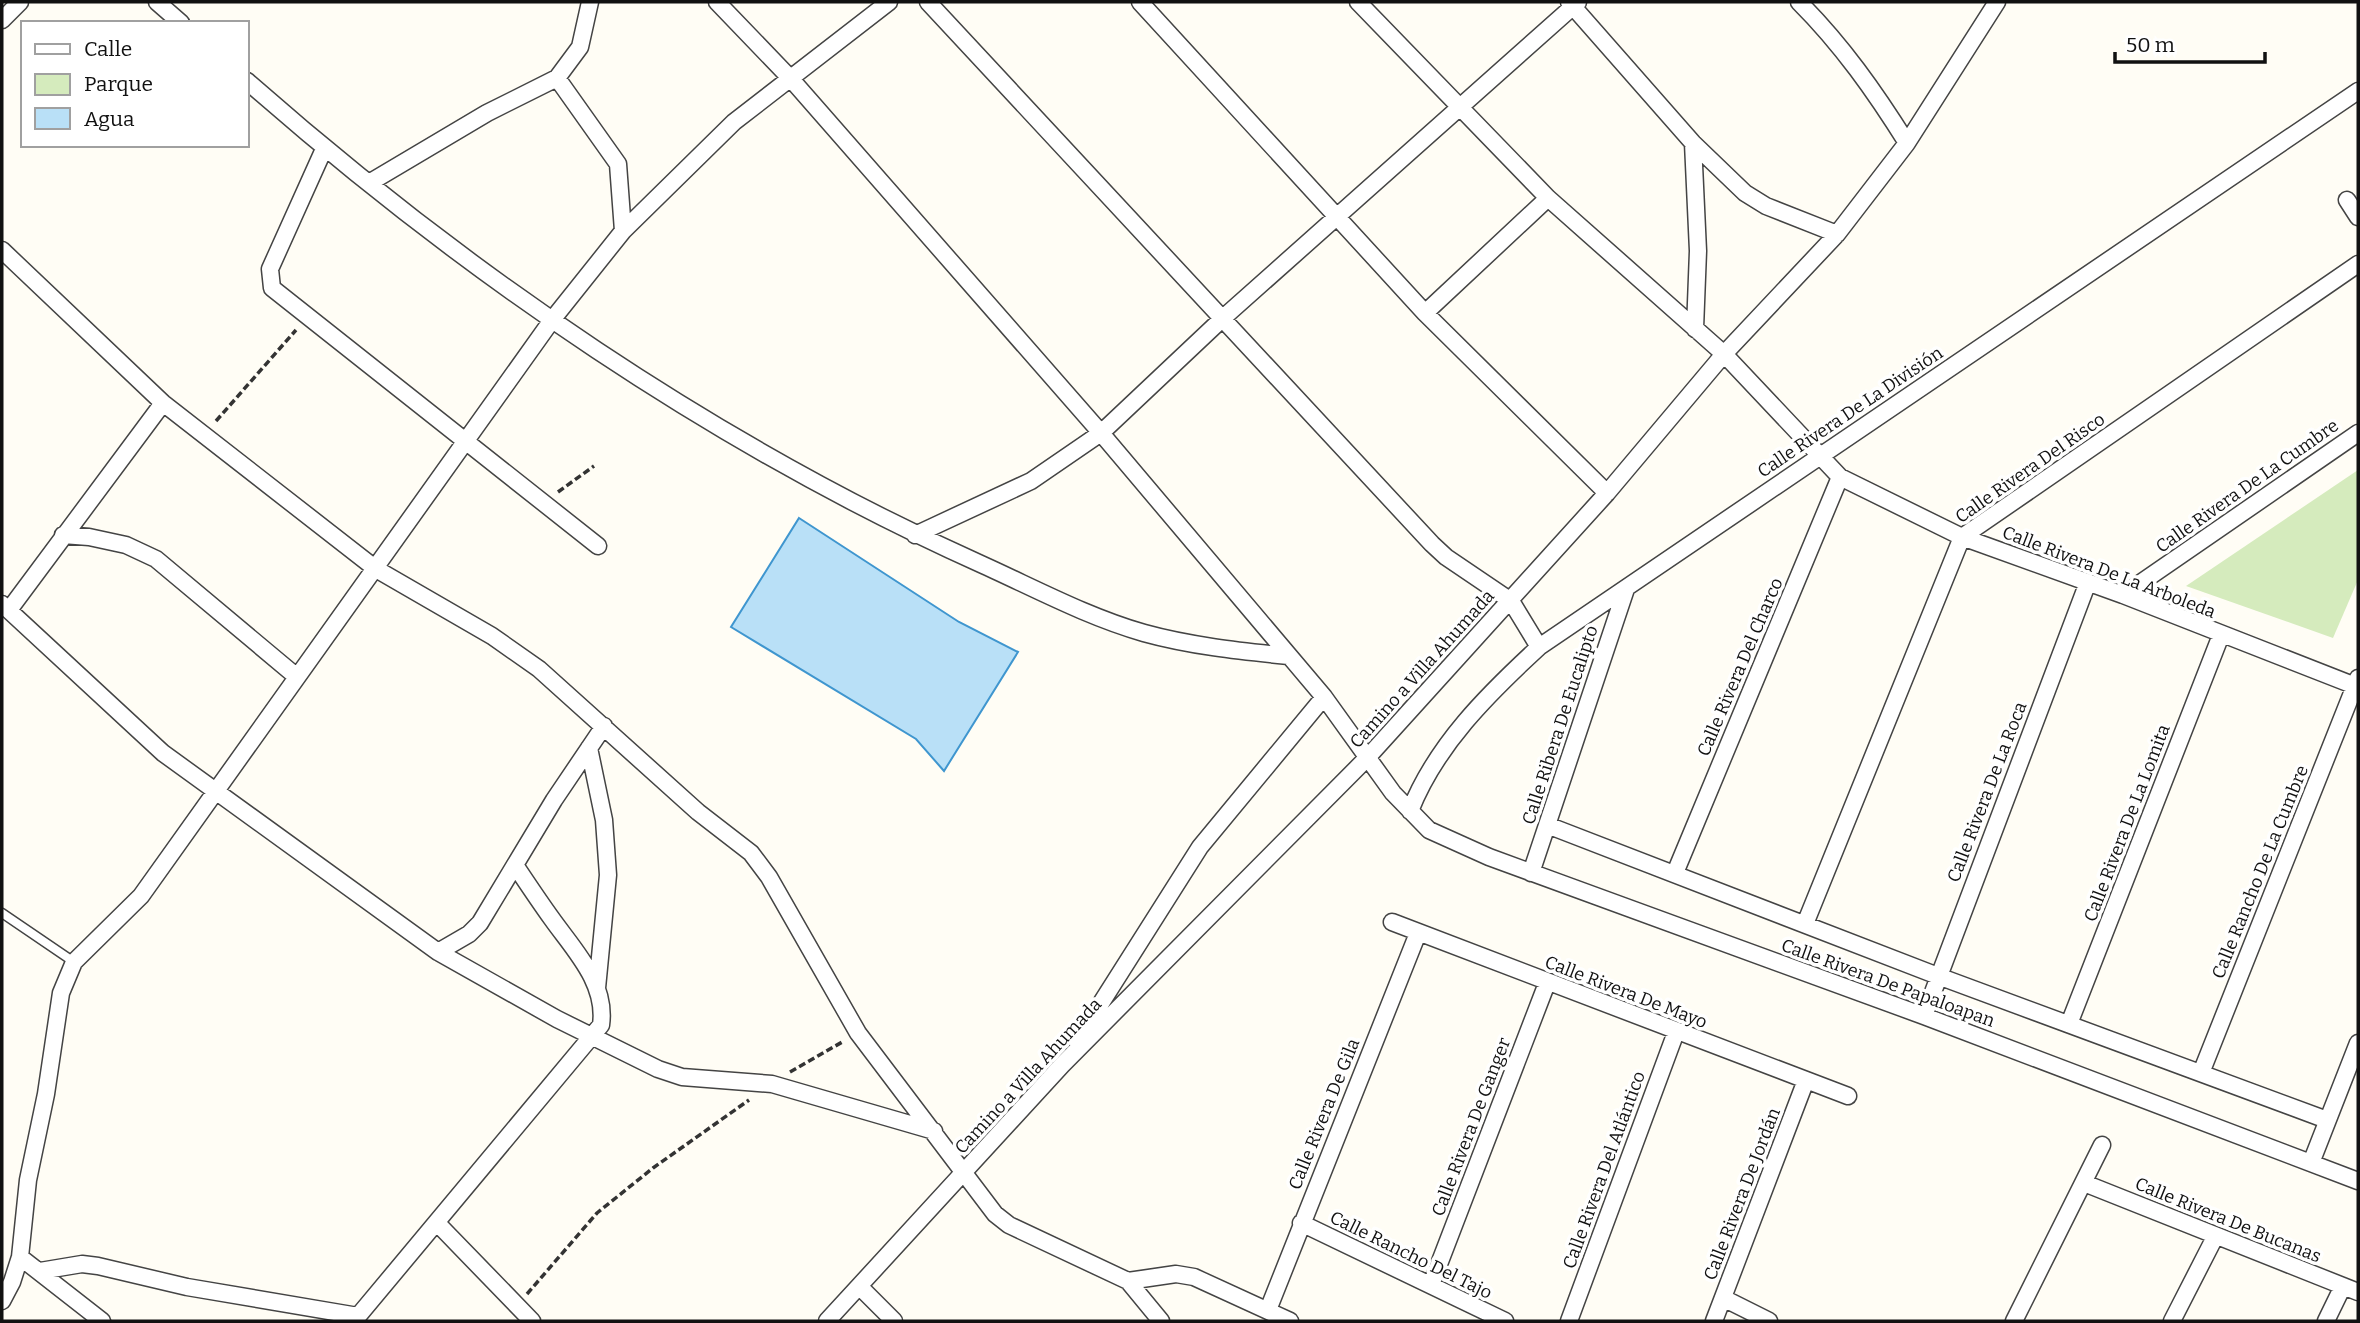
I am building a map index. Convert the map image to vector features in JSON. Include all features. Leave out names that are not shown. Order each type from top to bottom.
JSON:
[{"type":"street","points":[[2,20],[20,2]]},
{"type":"street","points":[[157,2],[179,21]]},
{"type":"street","points":[[369,183],[486,113],[557,78],[580,47],[590,2]]},
{"type":"street","name":"Calle Rivera De Papaloapan","points":[[717,2],[791,79],[1101,433],[1324,697],[1367,758],[1429,830],[1462,847],[1924,1016],[2358,1181]]},
{"type":"street","points":[[2,1301],[12,1282],[20,1256],[28,1180],[46,1094],[61,993],[74,962],[141,896],[552,320],[623,231],[734,122],[889,2]]},
{"type":"street","points":[[928,2],[1433,544],[1446,557],[1511,601],[1539,647]]},
{"type":"street","points":[[1140,2],[1425,313],[1607,493]]},
{"type":"street","name":"Calle Rivera De La Arboleda","points":[[1358,2],[1548,198],[1724,354],[1840,477],[1962,537],[2123,595],[2221,635],[2357,683]]},
{"type":"street","points":[[1799,2],[1840,45],[1867,80],[1907,143]]},
{"type":"street","name":"Camino a Villa Ahumada","points":[[827,1321],[1062,1065],[1367,758],[1607,493],[1724,354],[1837,234],[1907,143],[1997,2]]},
{"type":"street","points":[[915,535],[1031,481],[1101,433],[1223,318],[1573,3],[1693,143],[1745,193],[1766,206],[1837,234]]},
{"type":"street","points":[[557,78],[618,164],[622,175],[623,231]]},
{"type":"street","points":[[248,82],[324,149],[552,320],[770,458],[915,535],[1080,610],[1145,633],[1219,648],[1288,656]]},
{"type":"street","name":"Calle Rivera De La División","points":[[1410,811],[1440,754],[1502,681],[1539,647],[2358,91]]},
{"type":"street","points":[[1693,143],[1698,251],[1695,329]]},
{"type":"street","points":[[324,149],[270,269],[270,278],[277,294],[598,546]]},
{"type":"street","points":[[1425,313],[1548,198]]},
{"type":"street","points":[[2347,201],[2358,217]]},
{"type":"street","points":[[2,250],[163,403],[203,436],[376,569],[492,636],[539,669],[698,812],[751,853],[859,1034],[995,1214],[1009,1226],[1128,1281],[1161,1321]]},
{"type":"street","name":"Calle Rivera Del Risco","points":[[1805,923],[1962,537],[2358,264]]},
{"type":"street","points":[[163,403],[4,611],[163,753],[438,952],[593,1037],[658,1069],[682,1077],[772,1084],[934,1131]]},
{"type":"street","name":"Calle Rivera De La Cumbre","points":[[2123,595],[2358,433]]},
{"type":"street","name":"Calle Rivera Del Charco","points":[[1675,873],[1840,477]]},
{"type":"street","points":[[63,535],[126,545],[156,559],[297,677]]},
{"type":"street","name":"Calle Rivera De La Roca","points":[[1924,1016],[2088,582]]},
{"type":"street","name":"Calle Ribera De Eucalipto","points":[[1531,873],[1626,589]]},
{"type":"street","name":"Calle Rivera De La Lomita","points":[[2069,1024],[2221,635]]},
{"type":"street","name":"Calle Rancho De La Cumbre","points":[[2201,1073],[2357,683]]},
{"type":"street","points":[[1062,1065],[1169,891],[1200,847],[1324,697]]},
{"type":"street","points":[[438,952],[470,934],[480,923],[604,726]]},
{"type":"street","points":[[589,748],[604,820],[608,875],[597,988]]},
{"type":"street","points":[[1548,825],[1938,976],[2327,1121]]},
{"type":"street","points":[[40,1271],[82,1264],[98,1266],[187,1287],[356,1319],[593,1037],[602,1014],[597,988],[579,953],[515,865]]},
{"type":"street","name":"Calle Rivera De Mayo","points":[[1392,922],[1547,984],[1847,1096]]},
{"type":"street","name":"Calle Rivera De Gila","points":[[1268,1310],[1418,933]]},
{"type":"street","name":"Calle Rivera De Ganger","points":[[1431,1285],[1547,984]]},
{"type":"street","name":"Calle Rivera Del Atlántico","points":[[1569,1321],[1676,1032]]},
{"type":"street","points":[[2311,1163],[2358,1043]]},
{"type":"street","name":"Calle Rivera De Jordán","points":[[1714,1321],[1806,1080]]},
{"type":"street","points":[[2014,1321],[2102,1145]]},
{"type":"street","name":"Calle Rivera De Bucanas","points":[[2084,1183],[2358,1292]]},
{"type":"street","points":[[437,1223],[532,1321]]},
{"type":"street","name":"Calle Rancho Del Tajo","points":[[1301,1223],[1505,1321]]},
{"type":"street","points":[[2172,1321],[2215,1237]]},
{"type":"street","points":[[20,1256],[102,1321]]},
{"type":"street","points":[[1128,1281],[1176,1274],[1194,1276],[1290,1321]]},
{"type":"street","points":[[2326,1321],[2343,1286]]},
{"type":"street","points":[[860,1287],[894,1321]]},
{"type":"street","points":[[1723,1297],[1769,1321]]},
{"type":"lane","points":[[2,914],[74,962]]},
{"type":"path","points":[[203,436],[307,317]]},
{"type":"path","points":[[542,503],[594,466]]},
{"type":"path","points":[[517,1306],[597,1213],[653,1168],[772,1084],[859,1034]]},
{"type":"green space","points":[[2358,470],[2358,580],[2333,638],[2186,586]]},
{"type":"water","points":[[799,518],[959,622],[1018,652],[944,771],[916,739],[731,627]]}]
